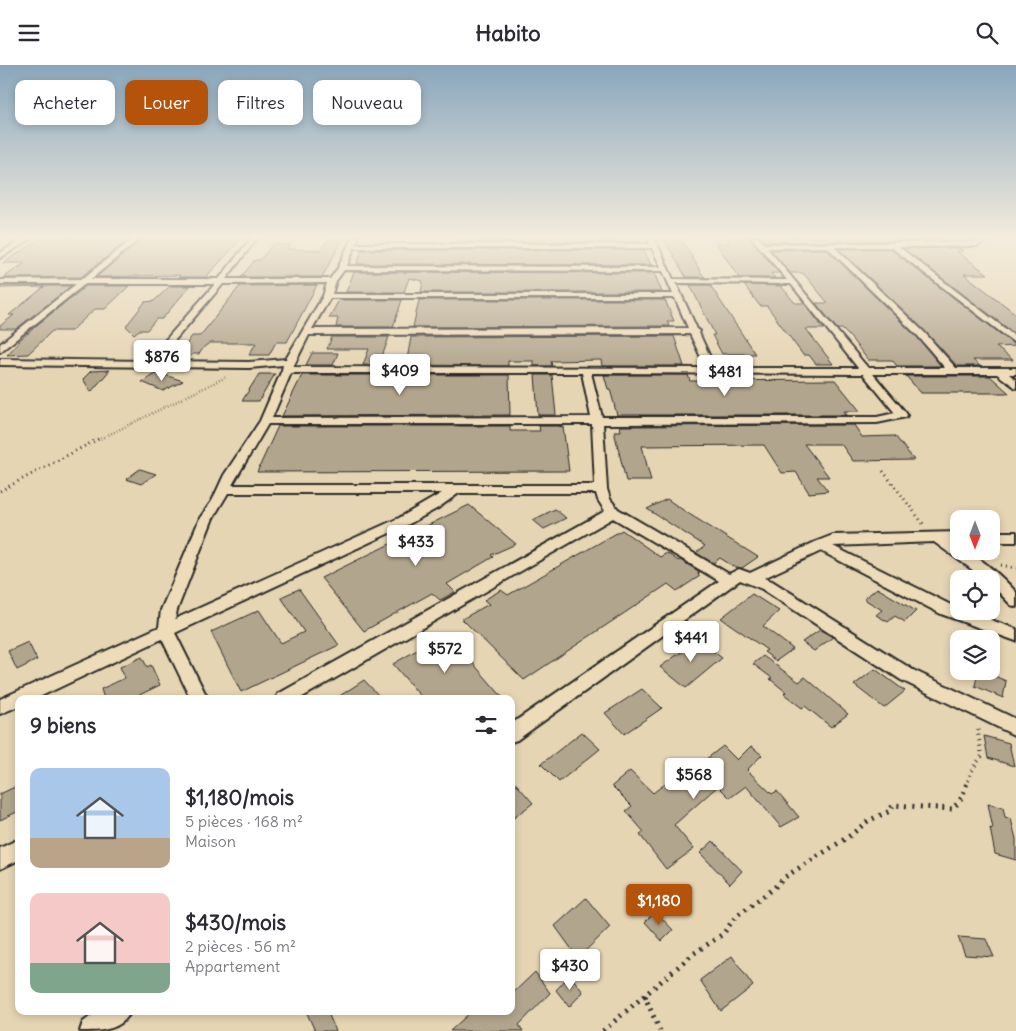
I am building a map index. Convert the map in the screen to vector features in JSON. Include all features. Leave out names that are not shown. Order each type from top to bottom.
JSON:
[{"type":"street","points":[[0,349],[84,282]]},
{"type":"street","points":[[150,363],[220,282]]},
{"type":"street","points":[[198,695],[166,631],[169,610],[180,588],[187,563],[208,518],[225,489],[230,475],[265,421],[288,366],[305,332],[327,296],[332,282]]},
{"type":"street","points":[[673,282],[696,331],[712,371]]},
{"type":"street","points":[[265,421],[877,420],[902,415],[793,282]]},
{"type":"street","points":[[867,282],[921,334],[953,371]]},
{"type":"street","points":[[940,282],[1016,341]]},
{"type":"street","points":[[327,296],[679,296]]},
{"type":"street","points":[[305,332],[696,331]]},
{"type":"street","points":[[0,362],[586,371],[1016,371]]},
{"type":"street","points":[[586,371],[597,421],[601,489],[604,500],[613,512],[729,580]]},
{"type":"street","points":[[1001,372],[1016,385]]},
{"type":"street","points":[[225,489],[601,489]]},
{"type":"street","points":[[26,695],[404,521],[433,505],[456,489]]},
{"type":"street","points":[[291,695],[613,512]]},
{"type":"street","points":[[937,537],[994,578],[1016,601]]},
{"type":"street","points":[[752,578],[833,539],[950,537]]},
{"type":"street","points":[[1000,537],[1016,537]]},
{"type":"street","points":[[820,545],[946,610],[1016,635]]},
{"type":"street","points":[[515,731],[739,574],[767,585],[907,675],[1016,728]]},
{"type":"street","points":[[0,707],[15,700]]},
{"type":"street","points":[[0,859],[15,851]]},
{"type":"street","points":[[92,1031],[114,1015]]},
{"type":"path","points":[[0,491],[118,429],[249,365]]},
{"type":"path","points":[[882,471],[924,526],[937,537]]},
{"type":"path","points":[[603,1031],[693,954],[723,934],[736,916],[774,889],[784,877],[848,837],[868,821],[890,811],[893,805],[953,809],[961,802],[969,775],[977,760],[982,756],[978,733],[981,712]]},
{"type":"path","points":[[648,991],[645,997],[660,1031]]},
{"type":"building","points":[[350,282],[408,282],[404,292],[346,292]]},
{"type":"building","points":[[423,282],[658,282],[662,292],[421,292]]},
{"type":"building","points":[[811,282],[860,282],[917,337],[941,366],[897,366],[892,360],[868,360],[850,337],[842,329],[837,329],[816,303],[828,303]]},
{"type":"building","points":[[874,282],[933,282],[1016,346],[996,347],[1013,360],[973,360],[980,366],[957,366],[925,331]]},
{"type":"building","points":[[947,282],[975,282],[1016,314],[1016,335]]},
{"type":"building","points":[[317,285],[287,342],[276,342],[269,355],[249,355],[256,343],[210,343],[199,354],[193,354],[186,359],[187,355],[179,355],[192,336],[200,336],[240,286]]},
{"type":"building","points":[[690,285],[710,285],[755,354],[722,354],[712,335],[715,335]]},
{"type":"building","points":[[744,285],[781,286],[795,303],[804,303],[824,329],[806,329],[833,364],[816,364],[809,355],[803,355],[767,306],[760,306]]},
{"type":"building","points":[[0,286],[71,286],[16,329],[0,329],[0,326],[14,315],[9,315],[44,287],[0,288]]},
{"type":"building","points":[[86,286],[129,286],[105,309],[95,309],[71,331],[52,331],[28,354],[7,355],[19,342],[17,342]]},
{"type":"building","points":[[170,286],[190,286],[162,319],[156,319],[147,330],[139,330],[134,334],[126,326],[145,302],[154,301]]},
{"type":"building","points":[[339,300],[402,300],[393,327],[336,327],[338,318],[329,318]]},
{"type":"building","points":[[419,300],[665,300],[674,321],[667,321],[669,326],[413,327]]},
{"type":"building","points":[[674,336],[684,366],[602,366],[601,360],[551,361],[552,366],[534,366],[534,361],[508,361],[508,366],[406,365],[411,337]]},
{"type":"building","points":[[332,337],[389,337],[379,365],[363,365],[369,349],[327,349]]},
{"type":"building","points":[[312,353],[338,353],[333,365],[306,365]]},
{"type":"building","points":[[110,370],[91,392],[83,379],[91,371]]},
{"type":"building","points":[[158,372],[183,381],[163,391],[142,382]]},
{"type":"building","points":[[259,374],[275,374],[259,401],[242,401]]},
{"type":"building","points":[[302,375],[376,375],[374,381],[402,381],[404,375],[509,375],[510,415],[282,416]]},
{"type":"building","points":[[535,375],[552,375],[556,415],[538,415]]},
{"type":"building","points":[[604,375],[688,375],[690,381],[835,380],[860,411],[844,411],[847,415],[617,415]]},
{"type":"building","points":[[906,376],[990,376],[1009,393],[921,393]]},
{"type":"building","points":[[854,425],[862,437],[895,436],[914,460],[853,461],[841,444],[804,444],[829,477],[817,477],[828,491],[809,493],[796,472],[782,473],[764,445],[642,446],[651,481],[626,481],[614,431],[621,431],[620,426]]},
{"type":"building","points":[[278,426],[510,426],[510,431],[540,431],[539,426],[558,426],[563,427],[569,471],[257,472]]},
{"type":"building","points":[[140,469],[156,474],[141,484],[126,479]]},
{"type":"building","points":[[667,499],[758,557],[742,568],[736,568],[720,558],[713,563],[696,553],[705,546],[647,509]]},
{"type":"building","points":[[469,505],[516,544],[491,555],[493,557],[447,584],[455,592],[440,600],[432,593],[364,631],[321,578]]},
{"type":"building","points":[[555,509],[566,518],[544,529],[533,520]]},
{"type":"building","points":[[622,530],[660,557],[667,553],[700,572],[697,573],[700,576],[677,591],[668,584],[524,680],[462,619],[489,604],[484,600],[501,590],[508,595]]},
{"type":"building","points":[[877,588],[916,611],[905,622],[895,616],[888,622],[876,615],[882,610],[864,599]]},
{"type":"building","points":[[299,589],[339,645],[241,692],[211,632],[259,610],[281,643],[304,632],[281,597]]},
{"type":"building","points":[[752,594],[779,611],[763,626],[793,649],[776,661],[764,652],[767,650],[721,618]]},
{"type":"building","points":[[820,630],[833,637],[814,651],[802,642]]},
{"type":"building","points":[[441,636],[454,650],[459,647],[501,695],[420,695],[393,664]]},
{"type":"building","points":[[694,637],[722,658],[686,688],[660,667],[684,650],[682,648]]},
{"type":"building","points":[[28,642],[37,660],[17,670],[8,651]]},
{"type":"building","points":[[763,656],[799,682],[805,677],[848,714],[831,727],[805,706],[802,708],[784,694],[786,692],[770,679],[772,678],[753,664]]},
{"type":"building","points":[[142,657],[147,667],[151,665],[160,685],[139,695],[103,695],[101,689],[125,678],[120,667]]},
{"type":"building","points":[[875,669],[905,691],[884,708],[854,685]]},
{"type":"building","points":[[1000,678],[1006,681],[1003,698],[975,686],[976,680],[1000,680]]},
{"type":"building","points":[[364,680],[378,695],[341,695]]},
{"type":"building","points":[[642,689],[662,708],[624,734],[605,713]]},
{"type":"building","points":[[582,732],[600,749],[559,782],[541,764]]},
{"type":"building","points":[[984,736],[1009,743],[1014,766],[988,758]]},
{"type":"building","points":[[723,746],[737,760],[751,746],[762,755],[747,770],[772,794],[777,791],[799,817],[781,827],[746,786],[730,798],[718,786],[674,825],[694,849],[666,869],[640,835],[644,832],[626,811],[632,806],[612,786],[630,771],[653,793],[674,777],[678,781]]},
{"type":"building","points":[[515,783],[533,803],[515,817]]},
{"type":"building","points":[[15,787],[15,813],[0,820],[0,794]]},
{"type":"building","points":[[988,804],[1003,808],[1005,817],[1011,819],[1016,839],[1016,860],[995,854]]},
{"type":"building","points":[[713,841],[742,871],[730,884],[700,853]]},
{"type":"building","points":[[586,898],[610,927],[578,958],[555,926]]},
{"type":"building","points":[[655,911],[673,930],[662,941],[645,922]]},
{"type":"building","points":[[958,937],[986,939],[994,957],[965,955]]},
{"type":"building","points":[[732,956],[753,986],[721,1011],[700,980]]},
{"type":"building","points":[[535,972],[550,993],[519,1025],[523,1031],[450,1031],[468,1015],[515,1015],[515,991]]},
{"type":"building","points":[[570,975],[583,992],[569,1007],[556,990]]},
{"type":"building","points":[[308,1015],[329,1015],[336,1031],[315,1031]]}]
